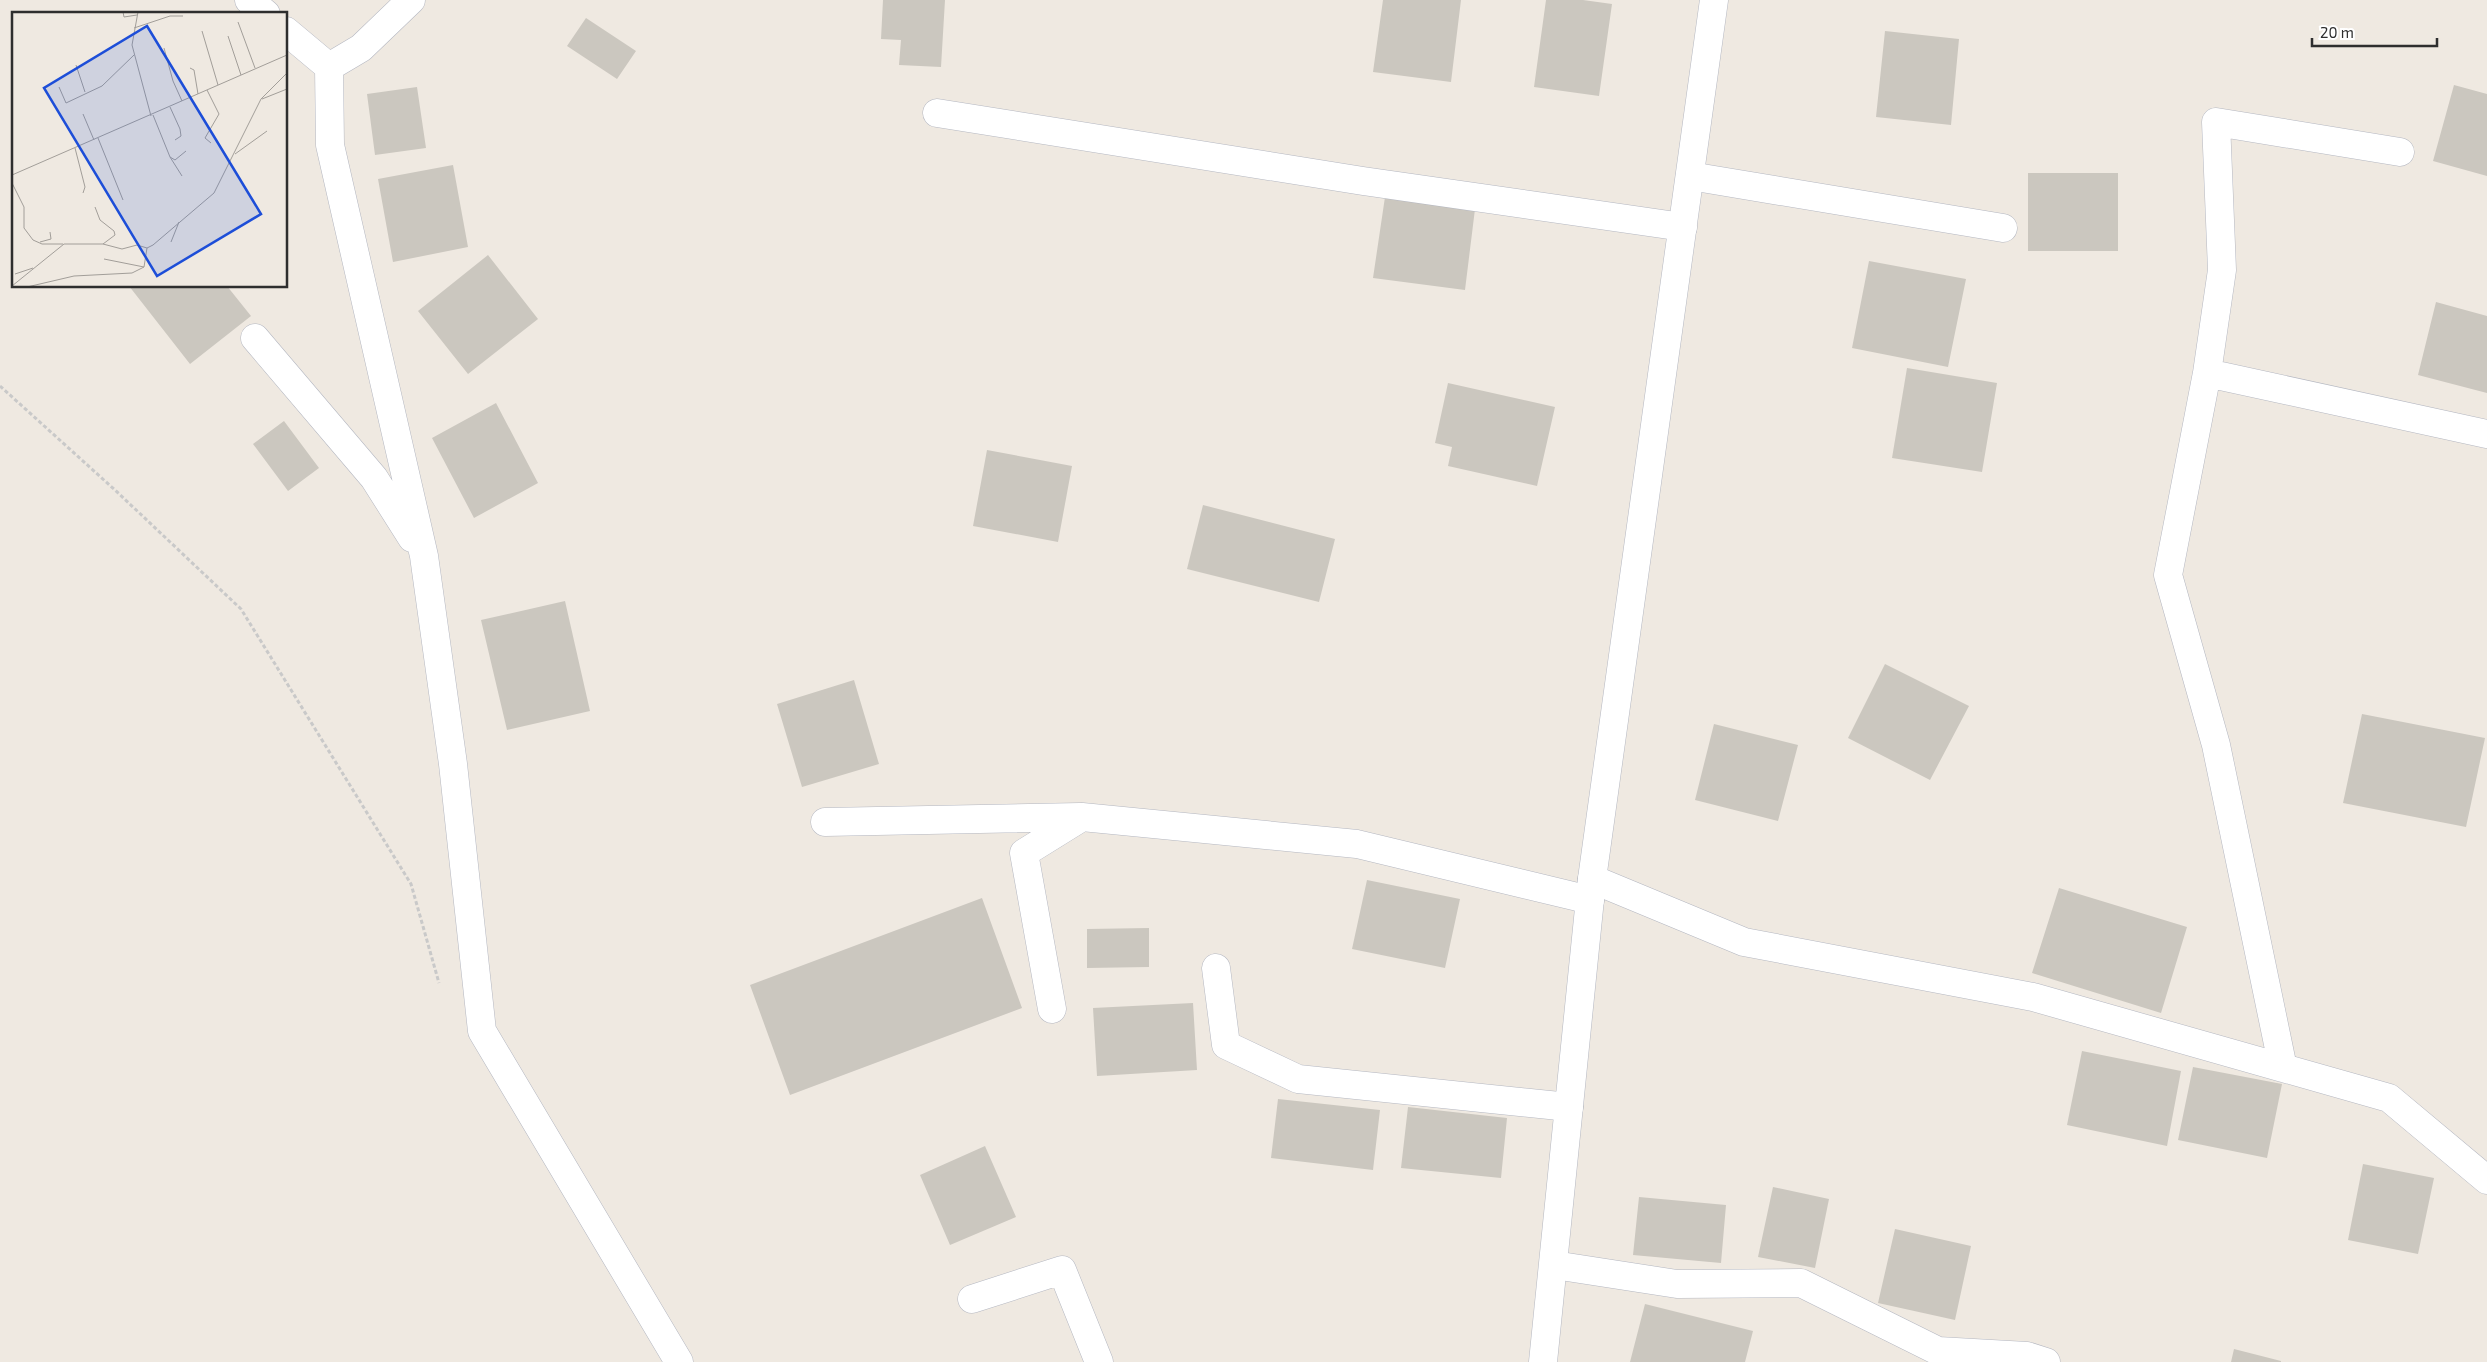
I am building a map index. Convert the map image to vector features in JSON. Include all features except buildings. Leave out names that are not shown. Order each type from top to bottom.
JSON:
[{"type":"street","points":[[249,0],[264,12]]},
{"type":"street","points":[[329,67],[361,48],[411,0]]},
{"type":"street","points":[[1543,1362],[1591,890],[1714,0]]},
{"type":"street","points":[[288,33],[329,67],[330,145],[424,556],[453,764],[482,1031],[679,1362]]},
{"type":"street","points":[[937,113],[1353,179],[1683,228]]},
{"type":"street","points":[[2282,1068],[2216,745],[2168,575],[2207,373],[2222,270],[2216,122],[2400,152]]},
{"type":"street","points":[[1690,176],[2003,228]]},
{"type":"street","points":[[255,338],[374,478],[424,556]]},
{"type":"street","points":[[2207,373],[2487,434]]},
{"type":"street","points":[[1052,1009],[1024,853],[1082,817]]},
{"type":"street","points":[[825,822],[1082,817],[1357,844],[1591,890],[1744,942],[2033,997],[2389,1098],[2487,1180]]},
{"type":"street","points":[[1216,968],[1226,1045],[1298,1079],[1569,1107]]},
{"type":"street","points":[[1554,1265],[1677,1284],[1801,1283],[1938,1351],[2027,1356],[2046,1362]]},
{"type":"street","points":[[972,1299],[1062,1270],[1099,1362]]},
{"type":"path","points":[[0,386],[116,490],[242,609],[410,884],[439,986]]}]
